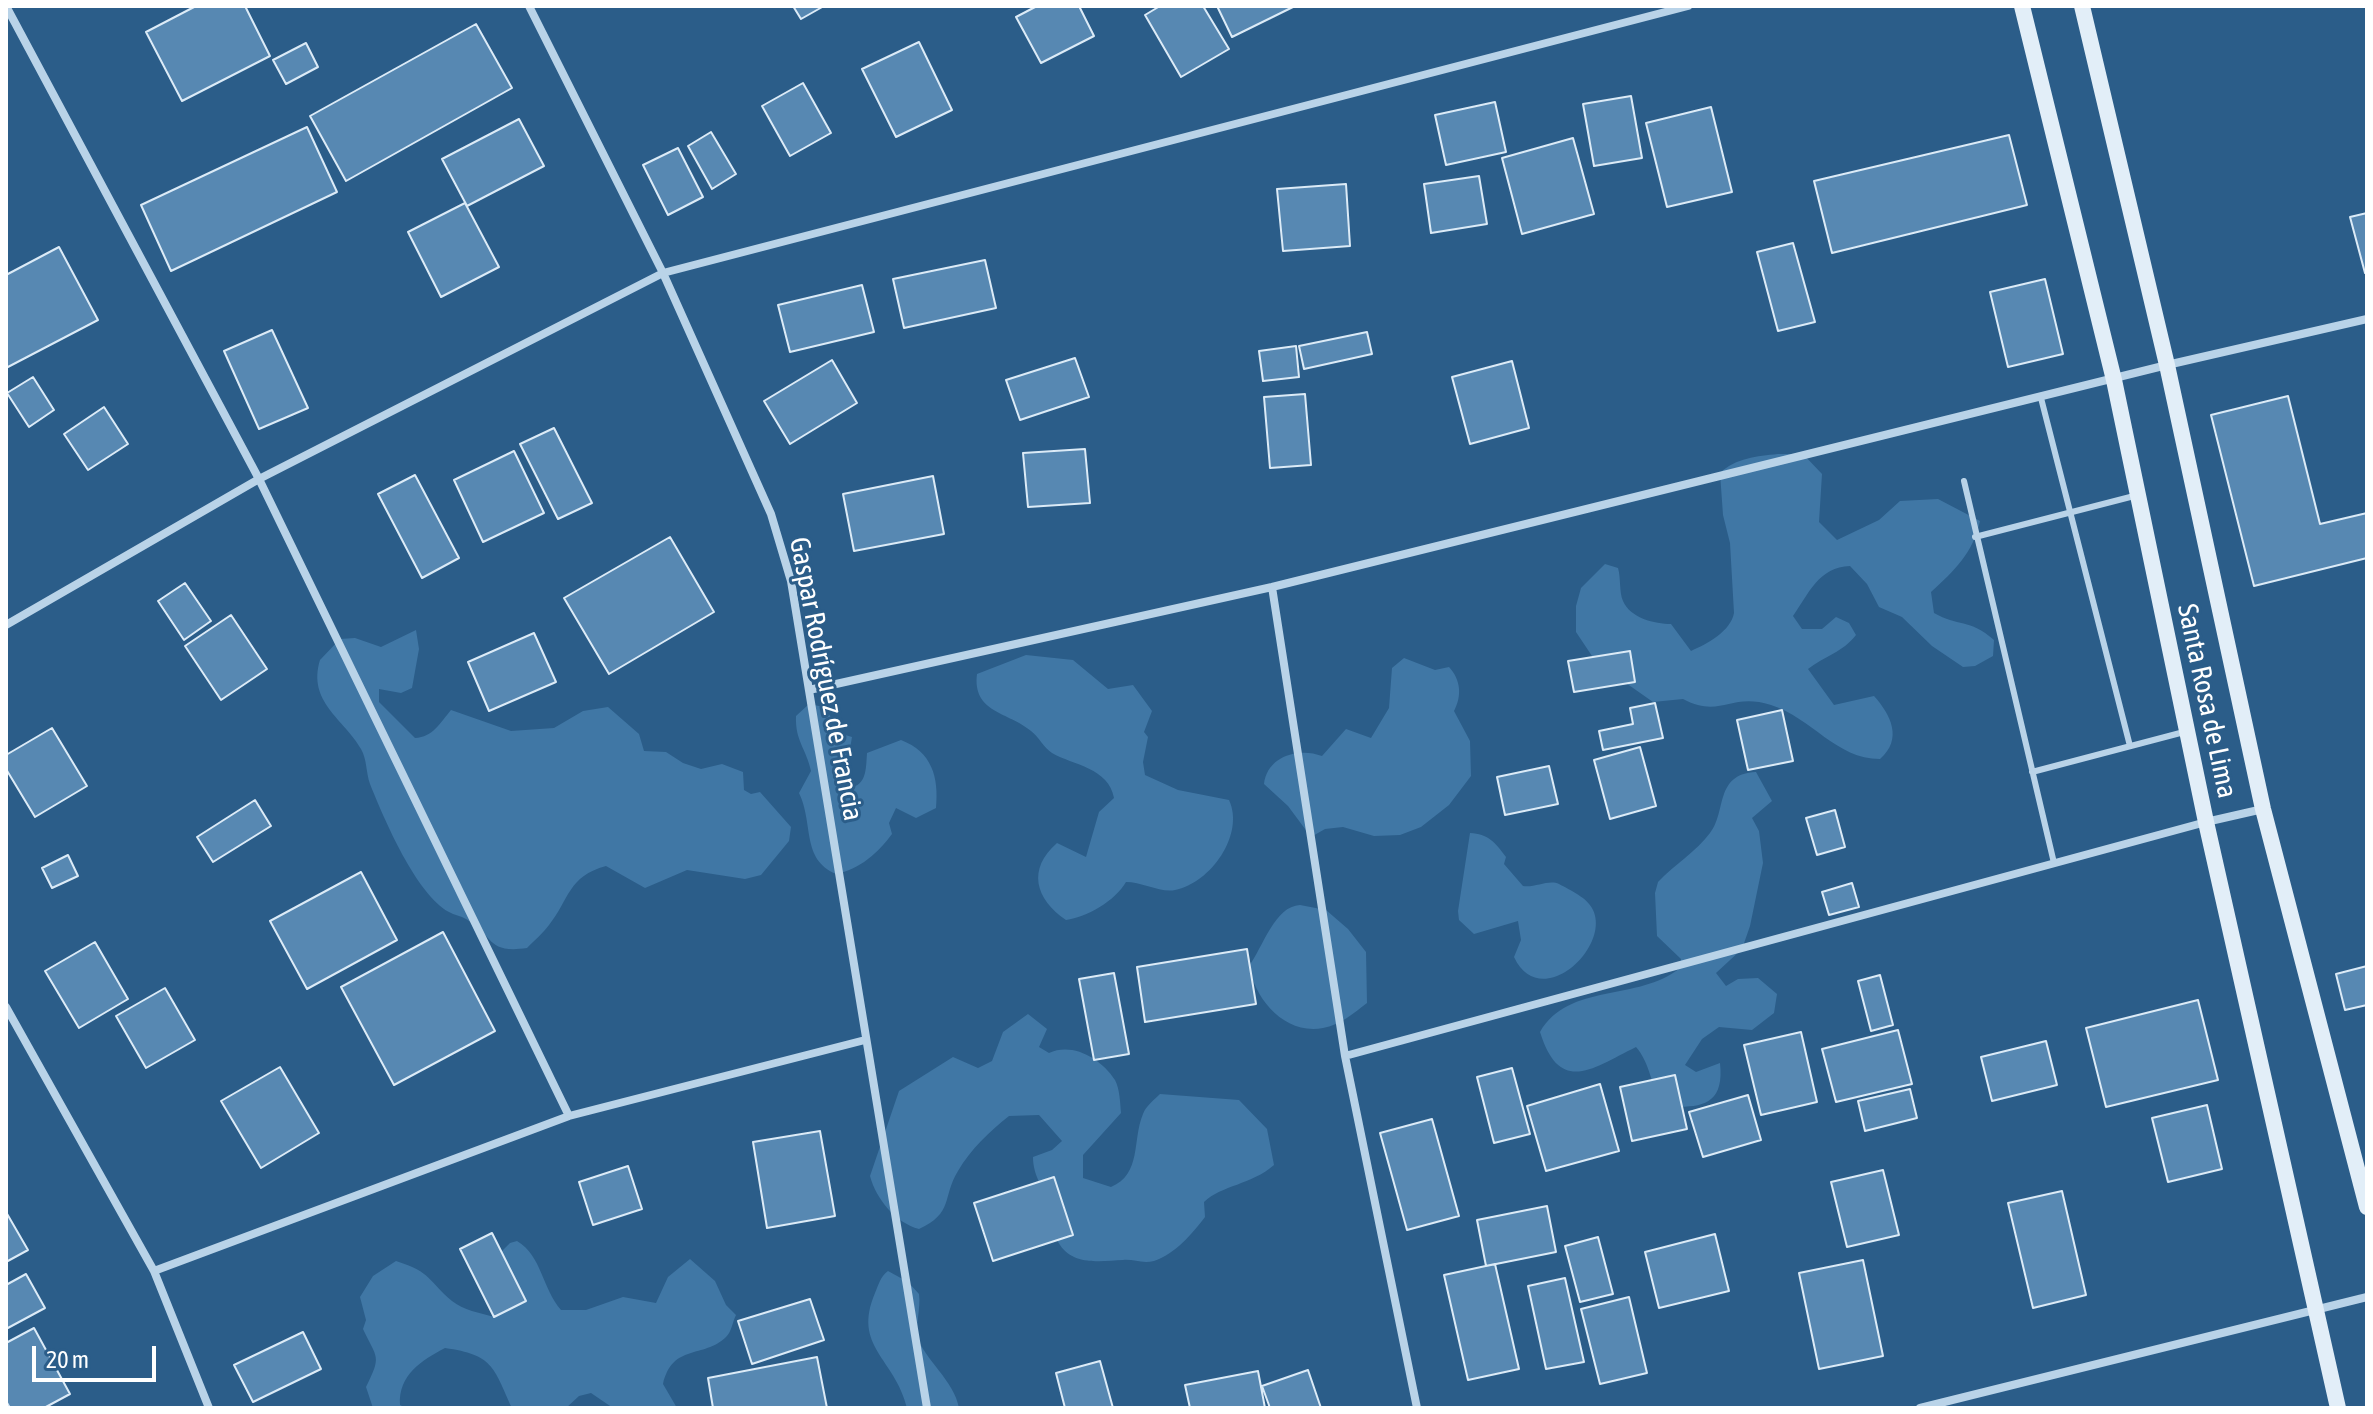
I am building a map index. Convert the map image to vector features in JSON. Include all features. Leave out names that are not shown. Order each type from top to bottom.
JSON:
[{"type":"street","points":[[6,6],[259,479],[569,1116]]},
{"type":"street","name":"Gaspar Rodríguez de Francia","points":[[529,6],[663,273],[771,514],[791,581],[927,1408]]},
{"type":"street","points":[[6,625],[259,479],[663,273],[1688,6]]},
{"type":"street","name":"Santa Rosa de Lima","points":[[2022,6],[2114,380],[2206,822],[2338,1408]]},
{"type":"street","points":[[2082,6],[2167,365],[2263,809],[2367,1207]]},
{"type":"street","points":[[809,690],[1272,587],[2167,365],[2367,319]]},
{"type":"street","points":[[1272,587],[1345,1056],[1417,1408]]},
{"type":"street","points":[[1345,1056],[2263,809]]},
{"type":"street","points":[[6,1007],[154,1271],[209,1408]]},
{"type":"street","points":[[154,1271],[569,1116],[865,1040]]},
{"type":"street","points":[[1920,1408],[2367,1297]]},
{"type":"lane","points":[[2041,398],[2130,746]]},
{"type":"lane","points":[[1964,481],[2054,863]]},
{"type":"lane","points":[[1975,537],[2138,495]]},
{"type":"lane","points":[[2032,772],[2187,731]]},
{"type":"shaded area","points":[[1778,454],[1803,454],[1822,474],[1819,522],[1837,540],[1879,520],[1900,501],[1938,499],[1980,521],[1973,542],[1962,560],[1931,592],[1934,613],[1977,628],[1994,640],[1993,656],[1975,666],[1963,667],[1932,646],[1902,617],[1879,607],[1867,584],[1850,566],[1839,567],[1823,576],[1793,616],[1802,629],[1822,629],[1836,617],[1849,623],[1856,635],[1851,641],[1808,669],[1834,705],[1874,696],[1880,703],[1893,735],[1880,759],[1850,752],[1786,711],[1771,705],[1745,701],[1707,707],[1683,699],[1653,702],[1596,662],[1576,632],[1576,606],[1581,588],[1605,564],[1618,568],[1626,607],[1637,616],[1671,624],[1691,651],[1723,631],[1734,613],[1730,543],[1723,515],[1720,473],[1740,461]]},
{"type":"shaded area","points":[[416,630],[419,649],[412,688],[401,693],[379,689],[379,702],[415,738],[431,732],[451,710],[511,731],[554,728],[583,711],[608,707],[639,734],[644,751],[666,752],[683,763],[701,769],[722,764],[743,772],[744,790],[751,794],[760,792],[791,827],[789,841],[761,875],[745,879],[687,870],[645,888],[606,866],[593,870],[577,882],[556,916],[527,948],[497,946],[475,925],[437,903],[413,873],[376,799],[361,749],[329,709],[319,687],[317,675],[320,660],[340,639],[355,638],[381,647]]},
{"type":"shaded area","points":[[1026,655],[1073,660],[1108,689],[1133,685],[1152,711],[1144,732],[1148,737],[1143,762],[1145,775],[1178,790],[1229,800],[1233,813],[1228,842],[1222,855],[1201,878],[1170,891],[1126,882],[1115,896],[1100,907],[1066,920],[1047,903],[1039,883],[1041,863],[1057,843],[1086,857],[1099,812],[1114,798],[1111,788],[1098,774],[1052,753],[1031,731],[994,710],[980,697],[977,674]]},
{"type":"shaded area","points":[[1404,658],[1435,670],[1449,667],[1456,677],[1459,694],[1454,711],[1470,741],[1471,776],[1449,805],[1421,827],[1400,835],[1374,836],[1343,827],[1325,829],[1311,837],[1288,806],[1264,784],[1266,774],[1286,756],[1313,753],[1322,756],[1346,729],[1371,738],[1389,708],[1392,668]]},
{"type":"shaded area","points":[[809,704],[824,707],[842,734],[852,737],[846,772],[853,787],[863,778],[867,753],[901,740],[920,751],[931,767],[936,786],[936,808],[916,818],[896,808],[889,823],[892,834],[881,847],[860,864],[836,874],[825,867],[813,850],[799,793],[811,771],[797,732],[796,716]]},
{"type":"shaded area","points":[[1756,772],[1772,801],[1752,818],[1759,831],[1763,863],[1742,949],[1716,973],[1726,986],[1738,979],[1758,978],[1777,994],[1774,1013],[1752,1030],[1719,1027],[1702,1039],[1685,1065],[1696,1072],[1720,1063],[1720,1078],[1713,1097],[1697,1105],[1660,1106],[1648,1067],[1636,1047],[1606,1063],[1579,1071],[1557,1064],[1540,1032],[1553,1016],[1586,999],[1644,985],[1680,968],[1681,959],[1657,936],[1655,893],[1658,882],[1710,833],[1733,779]]},
{"type":"shaded area","points":[[1470,833],[1482,835],[1495,843],[1506,857],[1504,864],[1523,886],[1559,884],[1591,906],[1596,925],[1592,941],[1570,969],[1555,977],[1540,979],[1526,973],[1514,957],[1521,940],[1518,921],[1474,934],[1459,920]]},
{"type":"shaded area","points":[[1300,905],[1326,910],[1348,929],[1366,952],[1367,1003],[1352,1015],[1323,1028],[1296,1026],[1274,1012],[1258,991],[1249,966],[1283,912]]},
{"type":"shaded area","points":[[1028,1014],[1047,1029],[1039,1047],[1049,1053],[1067,1049],[1085,1054],[1102,1065],[1117,1084],[1121,1113],[1083,1155],[1083,1178],[1111,1187],[1128,1174],[1143,1114],[1160,1094],[1239,1100],[1267,1129],[1274,1165],[1256,1177],[1211,1196],[1204,1202],[1205,1217],[1182,1243],[1162,1258],[1146,1262],[1081,1259],[1066,1252],[1057,1240],[1033,1164],[1033,1157],[1052,1150],[1062,1141],[1039,1115],[1009,1116],[981,1141],[963,1163],[938,1217],[919,1229],[902,1221],[882,1201],[870,1176],[899,1091],[953,1057],[978,1068],[992,1061],[1003,1032]]},
{"type":"shaded area","points":[[517,1241],[532,1255],[561,1310],[586,1310],[623,1297],[656,1303],[668,1277],[690,1259],[715,1281],[726,1305],[736,1315],[731,1330],[717,1344],[674,1362],[663,1384],[677,1408],[613,1408],[591,1393],[579,1396],[566,1408],[512,1408],[489,1365],[473,1354],[445,1348],[420,1363],[407,1377],[400,1394],[400,1405],[406,1408],[373,1408],[366,1387],[376,1357],[363,1329],[366,1320],[360,1297],[373,1276],[396,1261],[408,1265],[423,1273],[456,1304],[494,1317],[503,1311],[498,1255],[510,1243]]},
{"type":"shaded area","points":[[888,1271],[908,1282],[919,1294],[918,1338],[952,1389],[959,1408],[907,1408],[894,1377],[872,1340],[869,1327],[869,1311],[875,1293]]},
{"type":"building","points":[[196,6],[245,6],[270,56],[182,101],[146,32]]},
{"type":"building","points":[[793,6],[824,6],[801,19]]},
{"type":"building","points":[[1037,6],[1079,6],[1094,36],[1041,63],[1016,17]]},
{"type":"building","points":[[1160,6],[1203,6],[1229,49],[1181,77],[1145,15]]},
{"type":"building","points":[[1217,6],[1295,6],[1232,37]]},
{"type":"building","points":[[476,24],[512,88],[346,181],[310,116]]},
{"type":"building","points":[[919,42],[952,110],[896,137],[862,69]]},
{"type":"building","points":[[306,43],[318,67],[286,84],[273,60]]},
{"type":"building","points":[[803,83],[831,133],[790,156],[762,106]]},
{"type":"building","points":[[1631,96],[1642,158],[1594,166],[1583,104]]},
{"type":"building","points":[[1495,102],[1506,152],[1446,165],[1435,115]]},
{"type":"building","points":[[1711,107],[1732,192],[1667,207],[1646,123]]},
{"type":"building","points":[[519,119],[544,166],[467,206],[442,159]]},
{"type":"building","points":[[307,127],[337,192],[171,271],[141,205]]},
{"type":"building","points":[[711,132],[736,174],[712,189],[688,146]]},
{"type":"building","points":[[2009,135],[2027,205],[1832,253],[1814,181]]},
{"type":"building","points":[[1573,138],[1594,214],[1522,234],[1502,158]]},
{"type":"building","points":[[678,148],[703,197],[668,215],[643,165]]},
{"type":"building","points":[[1479,176],[1487,224],[1431,233],[1424,184]]},
{"type":"building","points":[[1346,184],[1350,246],[1283,251],[1277,189]]},
{"type":"building","points":[[465,203],[499,267],[441,297],[408,232]]},
{"type":"building","points":[[2367,213],[2367,272],[2365,273],[2350,217]]},
{"type":"building","points":[[1793,243],[1815,322],[1778,331],[1757,252]]},
{"type":"building","points":[[59,247],[98,320],[6,368],[6,275]]},
{"type":"building","points":[[985,260],[996,308],[904,328],[893,279]]},
{"type":"building","points":[[2045,279],[2063,354],[2008,367],[1990,292]]},
{"type":"building","points":[[862,285],[874,332],[790,352],[778,305]]},
{"type":"building","points":[[272,330],[308,408],[259,429],[224,351]]},
{"type":"building","points":[[1367,332],[1372,354],[1304,369],[1299,346]]},
{"type":"building","points":[[1296,346],[1299,377],[1263,381],[1259,351]]},
{"type":"building","points":[[1075,358],[1089,397],[1020,420],[1006,380]]},
{"type":"building","points":[[832,360],[857,403],[790,444],[764,401]]},
{"type":"building","points":[[1512,361],[1529,428],[1470,444],[1452,377]]},
{"type":"building","points":[[33,377],[54,410],[29,427],[7,393]]},
{"type":"building","points":[[1305,394],[1311,465],[1270,468],[1264,397]]},
{"type":"building","points":[[2288,396],[2320,524],[2367,513],[2367,558],[2254,586],[2211,415]]},
{"type":"building","points":[[104,407],[128,444],[88,470],[64,434]]},
{"type":"building","points":[[554,428],[592,503],[558,519],[520,444]]},
{"type":"building","points":[[1085,449],[1090,503],[1028,507],[1023,453]]},
{"type":"building","points":[[514,451],[544,513],[483,542],[454,480]]},
{"type":"building","points":[[415,475],[459,558],[422,578],[378,494]]},
{"type":"building","points":[[933,476],[944,534],[854,551],[843,494]]},
{"type":"building","points":[[670,537],[714,612],[609,674],[564,598]]},
{"type":"building","points":[[185,583],[211,621],[184,640],[158,601]]},
{"type":"building","points":[[231,615],[267,669],[221,700],[185,646]]},
{"type":"building","points":[[534,633],[556,682],[489,711],[468,662]]},
{"type":"building","points":[[1630,651],[1635,682],[1574,692],[1568,661]]},
{"type":"building","points":[[1655,703],[1663,738],[1603,750],[1599,731],[1633,724],[1630,708]]},
{"type":"building","points":[[1782,710],[1793,761],[1748,770],[1737,720]]},
{"type":"building","points":[[52,728],[87,786],[35,817],[6,769],[6,755]]},
{"type":"building","points":[[1640,747],[1656,806],[1610,819],[1594,760]]},
{"type":"building","points":[[1549,766],[1558,804],[1505,815],[1497,777]]},
{"type":"building","points":[[255,800],[271,826],[213,862],[197,837]]},
{"type":"building","points":[[1835,810],[1845,847],[1817,855],[1806,818]]},
{"type":"building","points":[[68,855],[78,876],[52,888],[42,868]]},
{"type":"building","points":[[361,872],[397,940],[307,989],[270,921]]},
{"type":"building","points":[[1852,883],[1859,907],[1829,915],[1822,892]]},
{"type":"building","points":[[443,932],[495,1031],[394,1085],[341,987]]},
{"type":"building","points":[[95,942],[128,999],[79,1028],[45,971]]},
{"type":"building","points":[[1247,949],[1256,1004],[1145,1022],[1137,967]]},
{"type":"building","points":[[2367,966],[2367,1005],[2345,1010],[2336,974]]},
{"type":"building","points":[[1114,973],[1129,1054],[1094,1060],[1079,979]]},
{"type":"building","points":[[1880,975],[1893,1025],[1871,1031],[1858,981]]},
{"type":"building","points":[[165,988],[195,1040],[146,1068],[116,1016]]},
{"type":"building","points":[[2198,1000],[2218,1080],[2106,1107],[2086,1028]]},
{"type":"building","points":[[1898,1030],[1912,1084],[1836,1102],[1822,1049]]},
{"type":"building","points":[[1801,1032],[1817,1102],[1761,1115],[1744,1045]]},
{"type":"building","points":[[2046,1041],[2057,1085],[1992,1101],[1981,1057]]},
{"type":"building","points":[[280,1067],[319,1133],[261,1168],[221,1101]]},
{"type":"building","points":[[1512,1068],[1530,1134],[1494,1143],[1477,1077]]},
{"type":"building","points":[[1675,1075],[1687,1129],[1632,1141],[1620,1087]]},
{"type":"building","points":[[1600,1084],[1619,1151],[1546,1171],[1527,1106]]},
{"type":"building","points":[[1910,1089],[1917,1118],[1865,1131],[1858,1101]]},
{"type":"building","points":[[1748,1095],[1761,1140],[1703,1157],[1689,1112]]},
{"type":"building","points":[[2207,1105],[2222,1169],[2168,1182],[2152,1118]]},
{"type":"building","points":[[1432,1119],[1459,1216],[1407,1230],[1380,1133]]},
{"type":"building","points":[[820,1131],[835,1216],[767,1228],[753,1142]]},
{"type":"building","points":[[628,1166],[642,1209],[593,1225],[579,1182]]},
{"type":"building","points":[[1883,1170],[1899,1235],[1847,1247],[1831,1182]]},
{"type":"building","points":[[1054,1177],[1073,1235],[993,1261],[974,1203]]},
{"type":"building","points":[[2062,1191],[2086,1295],[2033,1308],[2008,1203]]},
{"type":"building","points":[[1547,1206],[1556,1252],[1486,1266],[1477,1220]]},
{"type":"building","points":[[6,1212],[28,1250],[6,1262]]},
{"type":"building","points":[[492,1233],[526,1301],[494,1317],[460,1249]]},
{"type":"building","points":[[1715,1234],[1729,1291],[1659,1308],[1645,1252]]},
{"type":"building","points":[[1598,1237],[1613,1294],[1580,1302],[1565,1246]]},
{"type":"building","points":[[1863,1260],[1883,1356],[1819,1369],[1799,1273]]},
{"type":"building","points":[[1495,1264],[1519,1369],[1468,1380],[1444,1275]]},
{"type":"building","points":[[26,1274],[45,1308],[6,1329],[6,1285]]},
{"type":"building","points":[[1565,1278],[1584,1362],[1546,1369],[1528,1286]]},
{"type":"building","points":[[1629,1297],[1647,1373],[1600,1384],[1581,1309]]},
{"type":"building","points":[[810,1299],[824,1340],[752,1364],[738,1321]]},
{"type":"building","points":[[34,1328],[70,1394],[44,1408],[10,1408],[6,1401],[6,1343]]},
{"type":"building","points":[[303,1332],[321,1369],[253,1402],[234,1365]]},
{"type":"building","points":[[817,1357],[827,1408],[713,1408],[708,1378]]},
{"type":"building","points":[[1100,1361],[1113,1408],[1065,1408],[1056,1373]]},
{"type":"building","points":[[1308,1370],[1321,1408],[1270,1408],[1262,1386]]},
{"type":"building","points":[[1258,1371],[1265,1408],[1190,1408],[1185,1385]]}]
